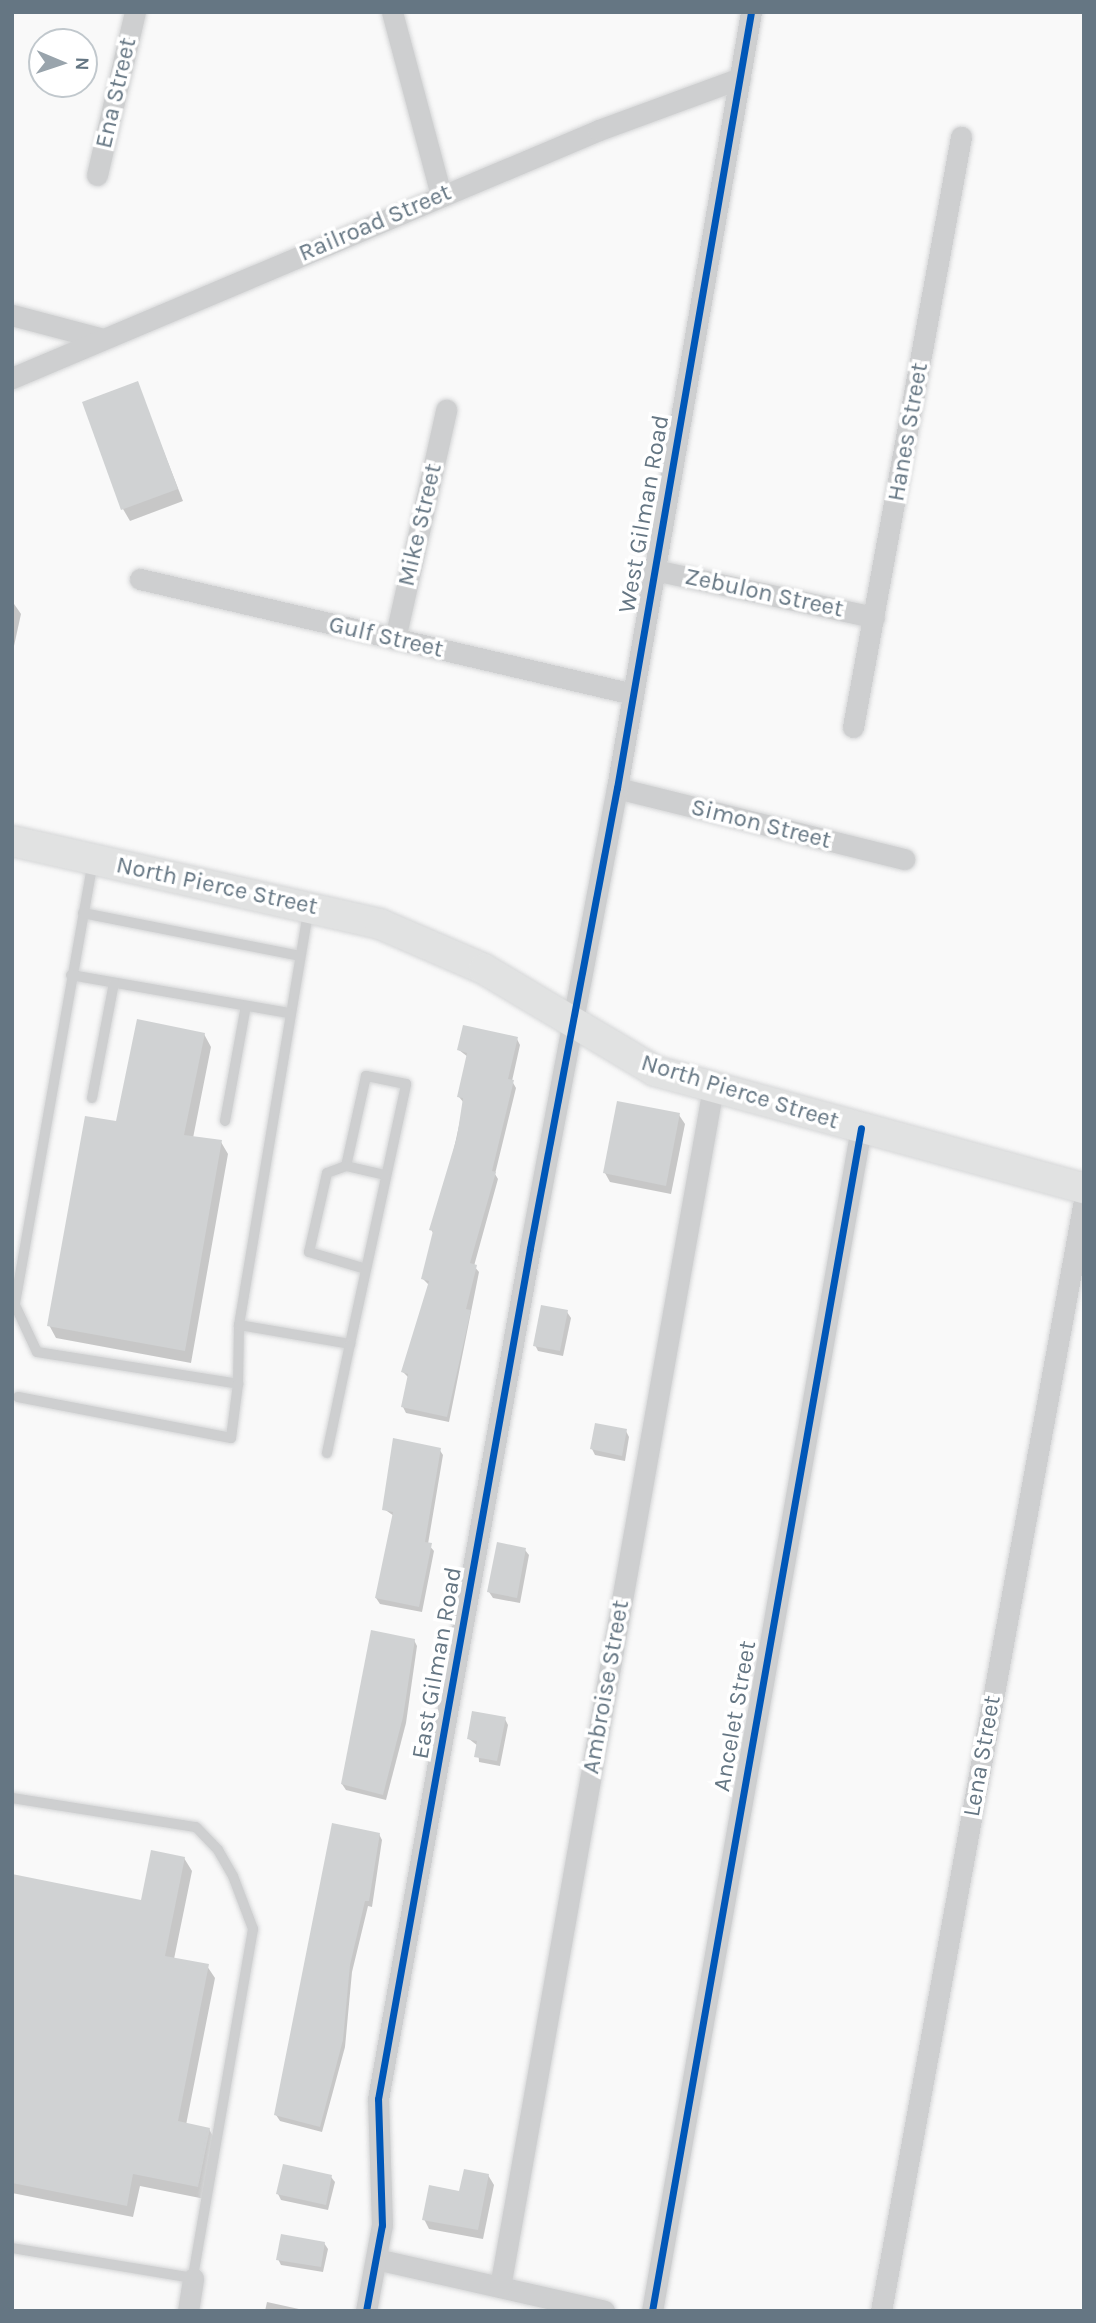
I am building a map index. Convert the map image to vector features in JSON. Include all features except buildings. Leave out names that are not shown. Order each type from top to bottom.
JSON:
[{"type":"street","name":"Ena Street","points":[[97,175],[135,12]]},
{"type":"street","points":[[392,12],[441,195]]},
{"type":"street","name":"West Gilman Road","points":[[574,1023],[751,12]]},
{"type":"street","name":"Railroad Street","points":[[12,378],[441,195],[599,130],[740,78]]},
{"type":"street","name":"Hanes Street","points":[[853,727],[961,137]]},
{"type":"street","points":[[12,315],[103,339]]},
{"type":"street","name":"Mike Street","points":[[395,639],[446,410]]},
{"type":"street","name":"Zebulon Street","points":[[654,570],[874,617]]},
{"type":"street","name":"Gulf Street","points":[[140,579],[633,694]]},
{"type":"street","name":"Simon Street","points":[[617,788],[904,859]]},
{"type":"street","name":"North Pierce Street","points":[[12,841],[309,905],[380,924],[434,945],[484,969],[640,1064],[713,1088],[1084,1188]]},
{"type":"street","name":"East Gilman Road","points":[[366,2311],[383,2202],[376,2142],[378,2099],[574,1023]]},
{"type":"street","name":"Ambroise Street","points":[[500,2287],[713,1088]]},
{"type":"street","name":"Ancelet Street","points":[[652,2311],[757,1694],[861,1128]]},
{"type":"street","name":"Lena Street","points":[[881,2311],[1084,1201]]},
{"type":"street","points":[[376,2259],[604,2311]]},
{"type":"street","points":[[188,2311],[193,2277]]},
{"type":"lane","points":[[93,859],[15,1305],[37,1352],[238,1384]]},
{"type":"lane","points":[[18,1397],[231,1438],[238,1384],[239,1325],[309,905]]},
{"type":"lane","points":[[83,913],[300,956]]},
{"type":"lane","points":[[71,975],[289,1013]]},
{"type":"lane","points":[[92,1098],[114,983]]},
{"type":"lane","points":[[225,1121],[246,1006]]},
{"type":"lane","points":[[327,1453],[406,1084],[366,1076],[346,1166]]},
{"type":"lane","points":[[366,1269],[309,1252],[327,1173],[346,1166],[385,1175]]},
{"type":"lane","points":[[239,1325],[350,1344]]},
{"type":"lane","points":[[12,1798],[196,1827],[218,1850],[233,1876],[253,1929],[193,2277],[12,2248]]},
{"type":"cycle path","points":[[366,2311],[382,2225],[378,2099],[530,1248],[617,788],[751,12]]},
{"type":"cycle path","points":[[652,2311],[861,1128]]}]
